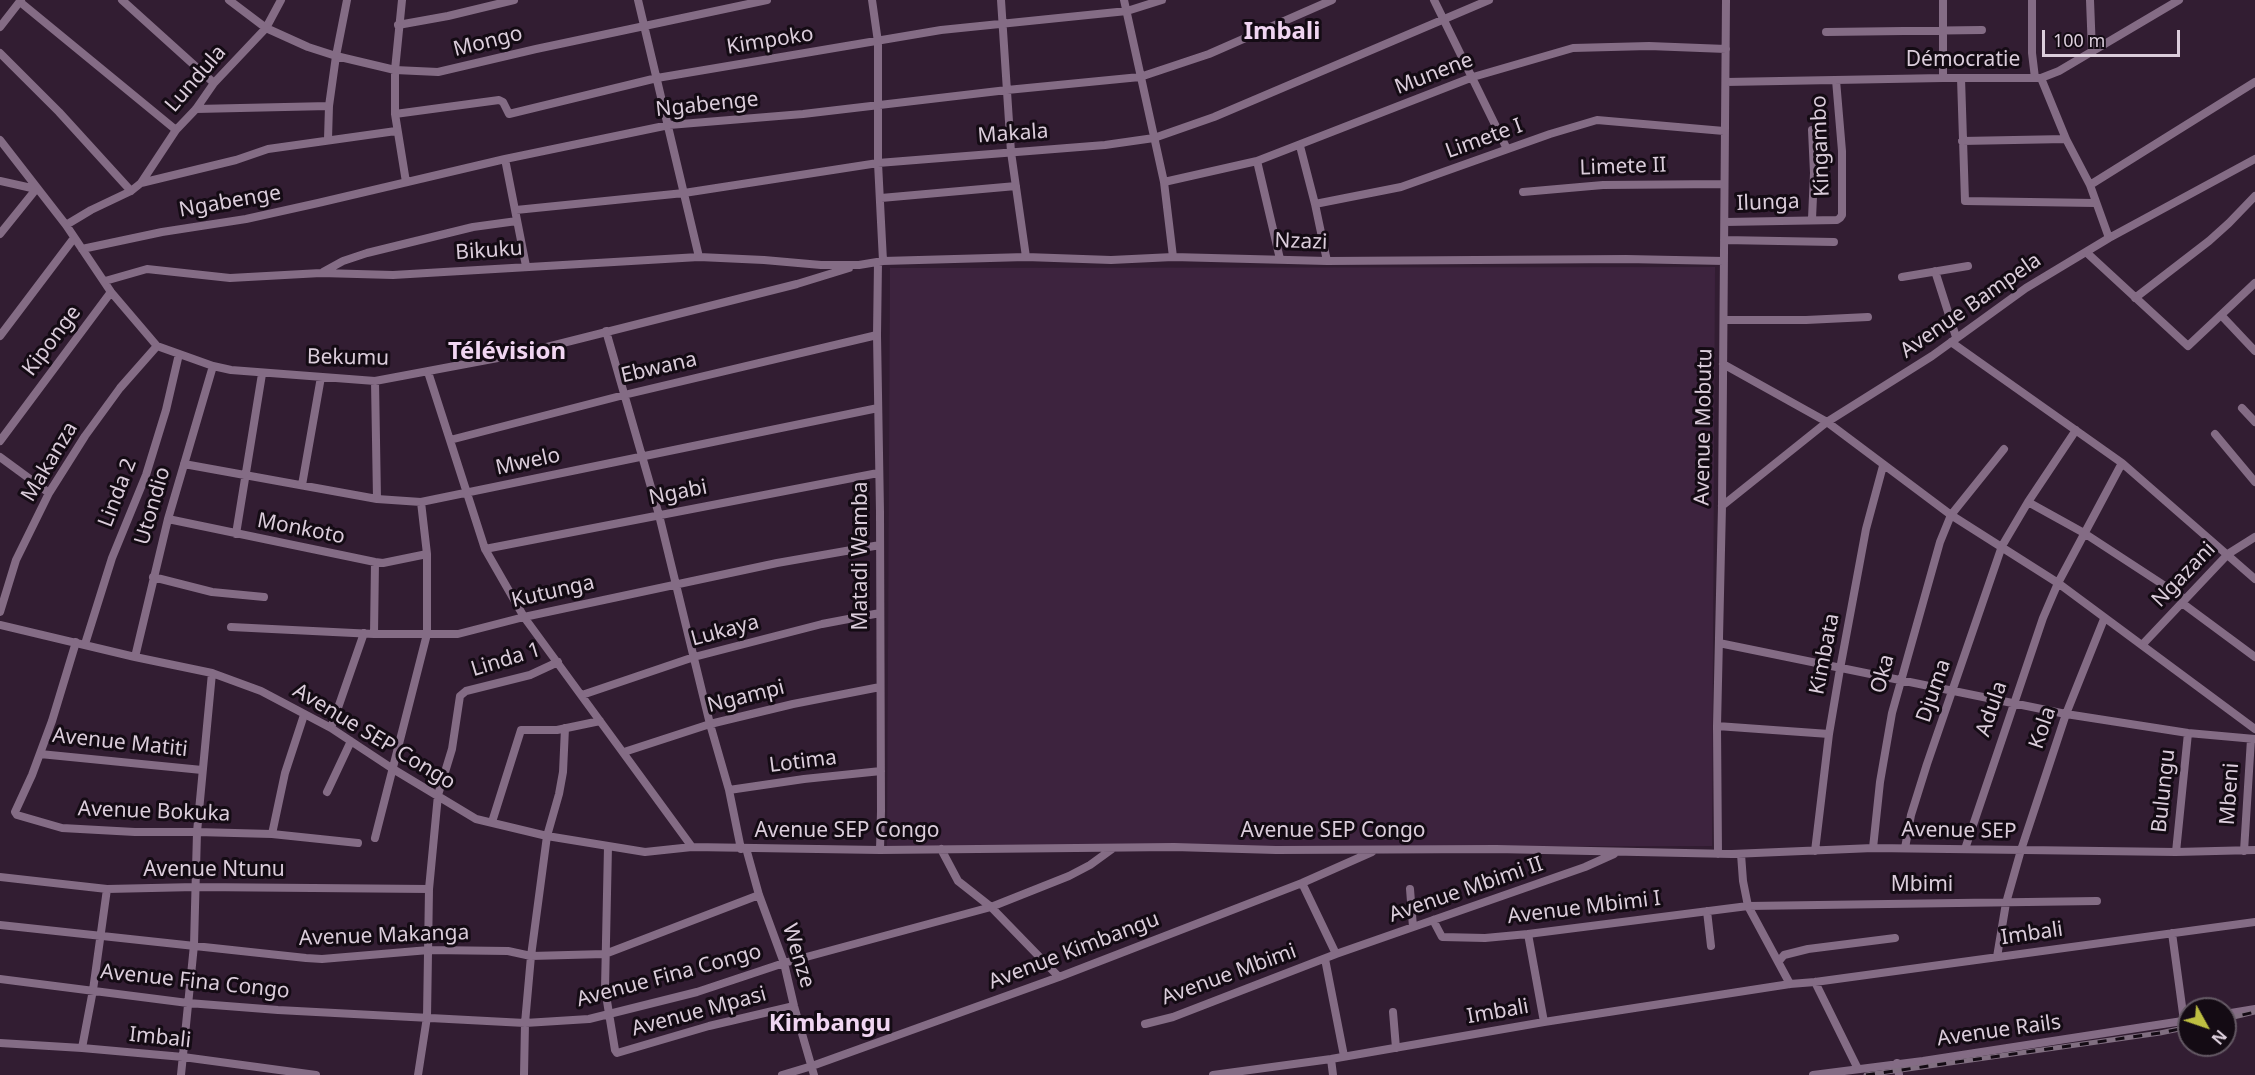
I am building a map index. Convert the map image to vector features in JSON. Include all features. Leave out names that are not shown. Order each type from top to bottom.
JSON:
[{"type":"street","points":[[122,0],[214,83]]},
{"type":"street","name":"Mongo","points":[[229,0],[266,28],[336,56],[395,70],[447,72],[536,49],[767,0]]},
{"type":"street","name":"Lundula","points":[[141,183],[176,130],[196,109],[214,83],[266,28],[281,0]]},
{"type":"street","points":[[328,140],[329,106],[347,0]]},
{"type":"street","points":[[402,0],[395,70],[395,114],[406,182]]},
{"type":"street","points":[[398,25],[514,0]]},
{"type":"street","points":[[638,0],[699,257]]},
{"type":"street","name":"Matadi Wamba","points":[[872,0],[878,42],[878,163],[881,198],[877,336],[880,850]]},
{"type":"street","points":[[1001,0],[1011,152],[1026,257]]},
{"type":"street","points":[[1124,0],[1164,182],[1173,257]]},
{"type":"street","name":"Kimpoko","points":[[395,114],[501,100],[509,114],[657,78],[941,30],[1127,11],[1162,0]]},
{"type":"street","name":"Ngabenge","points":[[82,249],[162,232],[246,219],[505,159],[669,125],[803,114],[1140,76],[1209,54],[1332,0]]},
{"type":"street","points":[[1434,0],[1507,149]]},
{"type":"street","name":"Makala","points":[[516,210],[684,193],[878,163],[1106,145],[1154,138],[1214,117],[1489,0]]},
{"type":"street","name":"Avenue Mobutu","points":[[1718,854],[1717,726],[1722,506],[1726,0]]},
{"type":"street","points":[[1943,0],[1943,78]]},
{"type":"street","points":[[2032,0],[2032,53],[2038,78],[2090,185],[2109,238]]},
{"type":"street","points":[[2090,0],[2092,51]]},
{"type":"street","name":"Démocratie","points":[[1726,82],[2050,76],[2178,0]]},
{"type":"street","points":[[0,27],[20,1],[176,130]]},
{"type":"street","points":[[1827,32],[1982,30]]},
{"type":"street","name":"Munene","points":[[1164,182],[1257,161],[1473,78],[1579,47],[1649,46],[1726,49]]},
{"type":"street","points":[[0,53],[59,112],[131,191]]},
{"type":"street","points":[[1961,78],[1965,201],[2095,203]]},
{"type":"street","name":"Kingambo","points":[[1812,219],[1837,220],[1842,215],[1842,151],[1836,80]]},
{"type":"street","points":[[2090,185],[2255,81]]},
{"type":"street","points":[[196,109],[329,106]]},
{"type":"street","name":"Limete I","points":[[1316,204],[1401,187],[1596,120],[1724,131]]},
{"type":"street","points":[[1812,130],[1814,166],[1812,219]]},
{"type":"street","points":[[66,225],[131,191],[141,183],[236,160],[268,149],[396,131]]},
{"type":"street","points":[[1962,141],[2066,139]]},
{"type":"street","name":"Bekumu","points":[[0,140],[66,225],[111,292],[157,346],[213,366],[262,374],[375,381],[428,372],[519,354],[797,284],[859,265]]},
{"type":"street","points":[[1300,146],[1316,204],[1327,261]]},
{"type":"street","points":[[505,159],[526,266]]},
{"type":"street","name":"Avenue Bampela","points":[[1722,506],[1827,422],[1907,372],[2025,288],[2109,238],[2255,159]]},
{"type":"street","points":[[1257,161],[1280,258]]},
{"type":"street","points":[[0,181],[37,189],[0,232]]},
{"type":"street","name":"Limete II","points":[[1523,192],[1603,185],[1724,184]]},
{"type":"street","points":[[881,198],[1016,186]]},
{"type":"street","points":[[2135,298],[2216,235],[2255,196]]},
{"type":"street","name":"Ilunga","points":[[1725,222],[1812,219]]},
{"type":"street","points":[[321,273],[343,261],[367,253],[473,227],[517,221]]},
{"type":"street","points":[[0,336],[74,238]]},
{"type":"street","points":[[1724,240],[1834,242]]},
{"type":"street","points":[[2086,252],[2188,346],[2255,283]]},
{"type":"street","name":"Bikuku","points":[[105,281],[147,269],[230,278],[321,273],[393,275],[699,257],[821,266],[880,262]]},
{"type":"street","name":"Nzazi","points":[[880,262],[1026,257],[1111,260],[1173,257],[1327,261],[1592,259],[1724,261]]},
{"type":"street","points":[[1902,277],[1968,266]]},
{"type":"street","points":[[1935,271],[1954,339],[2122,463],[2255,579]]},
{"type":"street","name":"Kiponge","points":[[0,441],[111,292]]},
{"type":"street","points":[[2221,315],[2255,351]]},
{"type":"street","points":[[1724,320],[1868,317]]},
{"type":"street","name":"Wenze","points":[[606,331],[659,515],[743,848],[784,963],[813,1071]]},
{"type":"street","name":"Ebwana","points":[[450,440],[624,395],[877,336]]},
{"type":"street","name":"Makanza","points":[[0,612],[16,560],[49,493],[85,436],[120,387],[157,346]]},
{"type":"street","name":"Linda 2","points":[[80,643],[146,475],[166,410],[179,354]]},
{"type":"street","points":[[1723,364],[1827,422],[1951,515],[2058,583],[2255,729]]},
{"type":"street","name":"Utondio","points":[[135,657],[168,519],[213,366]]},
{"type":"street","points":[[428,372],[485,549],[524,617],[692,847]]},
{"type":"street","points":[[236,534],[262,374]]},
{"type":"street","points":[[302,484],[321,377]]},
{"type":"street","points":[[375,381],[377,499]]},
{"type":"street","name":"Mwelo","points":[[184,464],[377,499],[421,502],[878,408]]},
{"type":"street","points":[[2242,408],[2255,422]]},
{"type":"street","name":"Djuma","points":[[1905,848],[1911,815],[2002,546],[2076,430]]},
{"type":"street","points":[[2215,434],[2255,482]]},
{"type":"street","name":"Oka","points":[[1873,848],[1884,755],[1900,682],[1929,575],[1946,523],[2004,449]]},
{"type":"street","points":[[0,457],[49,493]]},
{"type":"street","name":"Adula","points":[[1965,849],[2013,702],[2058,583],[2122,463]]},
{"type":"street","name":"Kimbata","points":[[1815,850],[1829,734],[1840,669],[1866,529],[1883,466]]},
{"type":"street","name":"Ngabi","points":[[485,549],[878,473]]},
{"type":"street","points":[[375,838],[427,634],[427,554],[421,502]]},
{"type":"street","points":[[2028,502],[2084,532],[2184,601],[2255,657]]},
{"type":"street","name":"Monkoto","points":[[168,519],[375,562],[383,563],[427,554]]},
{"type":"street","name":"Ngazani","points":[[2143,644],[2228,554],[2255,537]]},
{"type":"street","name":"Kutunga","points":[[231,627],[375,634],[458,634],[524,617],[777,562],[880,545]]},
{"type":"street","points":[[375,562],[375,634]]},
{"type":"street","points":[[153,577],[212,592],[264,597]]},
{"type":"street","name":"Lukaya","points":[[582,695],[694,657],[822,624],[880,613]]},
{"type":"street","name":"Kola","points":[[1997,957],[2006,903],[2021,850],[2066,714],[2104,619]]},
{"type":"street","name":"Avenue SEP Congo","points":[[0,625],[212,673],[261,691],[331,728],[476,819],[547,836],[650,852],[692,847],[880,850],[1174,847],[1376,851],[1496,849],[1741,854]]},
{"type":"street","points":[[331,728],[364,633]]},
{"type":"street","name":"Avenue Matiti","points":[[80,643],[40,754],[202,770]]},
{"type":"street","points":[[1719,643],[1900,682],[2066,714],[2188,733],[2253,739]]},
{"type":"street","name":"Linda 1","points":[[438,795],[452,749],[462,693],[530,675],[558,663]]},
{"type":"street","points":[[181,1075],[194,945],[197,831],[212,673]]},
{"type":"street","name":"Ngampi","points":[[624,752],[710,724],[793,704],[880,687]]},
{"type":"street","points":[[272,834],[285,773],[304,715]]},
{"type":"street","points":[[492,822],[521,730],[565,728],[600,721]]},
{"type":"street","points":[[1717,726],[1829,734]]},
{"type":"street","points":[[524,1075],[525,1023],[531,956],[547,836],[560,794],[565,728]]},
{"type":"street","name":"Bulungu","points":[[2176,852],[2188,733]]},
{"type":"street","name":"Mbeni","points":[[2244,851],[2253,739]]},
{"type":"street","points":[[327,792],[351,741]]},
{"type":"street","name":"Avenue Bokuka","points":[[40,754],[15,812],[17,815],[62,828],[135,832],[197,831],[272,834],[358,843]]},
{"type":"street","name":"Lotima","points":[[729,790],[881,771]]},
{"type":"street","points":[[418,1075],[427,1017],[429,889],[438,795]]},
{"type":"street","points":[[608,846],[605,989],[609,1015]]},
{"type":"street","name":"Avenue SEP","points":[[1741,854],[1873,848],[2176,852],[2255,850]]},
{"type":"street","points":[[941,849],[958,881],[991,907],[1059,977]]},
{"type":"street","name":"Avenue Fina Congo","points":[[0,979],[188,1003],[278,1010],[525,1023],[572,1021],[609,1015],[697,992],[784,963],[991,907],[1069,876],[1090,865],[1112,849]]},
{"type":"street","name":"Avenue Kimbangu","points":[[782,1075],[813,1071],[1302,883],[1376,851]]},
{"type":"street","name":"Avenue Mbimi II","points":[[1325,959],[1585,867],[1618,852]]},
{"type":"street","points":[[1741,854],[1748,906],[1790,984]]},
{"type":"street","name":"Avenue Ntunu","points":[[0,877],[107,889],[196,887],[429,889]]},
{"type":"street","points":[[1302,883],[1336,954]]},
{"type":"street","points":[[82,1048],[93,990],[107,889]]},
{"type":"street","points":[[1410,889],[1413,927]]},
{"type":"street","name":"Avenue Makanga","points":[[0,925],[322,959],[429,950],[508,951],[531,956],[605,954],[759,895]]},
{"type":"street","name":"Mbimi","points":[[1748,906],[2097,901]]},
{"type":"street","name":"Avenue Mbimi I","points":[[1433,920],[1442,937],[1485,938],[1748,906]]},
{"type":"street","points":[[1707,911],[1711,946]]},
{"type":"street","name":"Imbali","points":[[1213,1075],[1331,1059],[1544,1022],[1790,984],[2255,922]]},
{"type":"street","points":[[2172,933],[2182,997]]},
{"type":"street","points":[[1528,934],[1544,1022]]},
{"type":"street","points":[[1779,961],[1784,955],[1808,949],[1895,938]]},
{"type":"street","points":[[1325,959],[1344,1056]]},
{"type":"street","name":"Avenue Mbimi","points":[[1145,1024],[1173,1017],[1325,959]]},
{"type":"street","points":[[1815,982],[1854,1071]]},
{"type":"street","name":"Avenue Mpasi","points":[[609,1015],[615,1050],[620,1053],[709,1026],[794,1006]]},
{"type":"street","points":[[2237,1012],[2255,1009]]},
{"type":"street","points":[[1393,1012],[1396,1048]]},
{"type":"street","name":"Avenue Rails","points":[[1813,1075],[1854,1071],[2177,1021]]},
{"type":"street","name":"Imbali","points":[[0,1043],[183,1058],[316,1075]]},
{"type":"street","points":[[1331,1059],[1333,1075]]},
{"type":"street","points":[[1897,1063],[1899,1075]]},
{"type":"shaded area","points":[[1715,267],[1712,846],[887,847],[890,268]]},
{"type":"railway","points":[[2237,1016],[2255,1012]]},
{"type":"railway","points":[[1866,1075],[2177,1029]]},
{"type":"district","name":"Imbali","points":[[1282,32]]},
{"type":"district","name":"Télévision","points":[[507,352]]},
{"type":"district","name":"Kimbangu","points":[[830,1024]]}]
